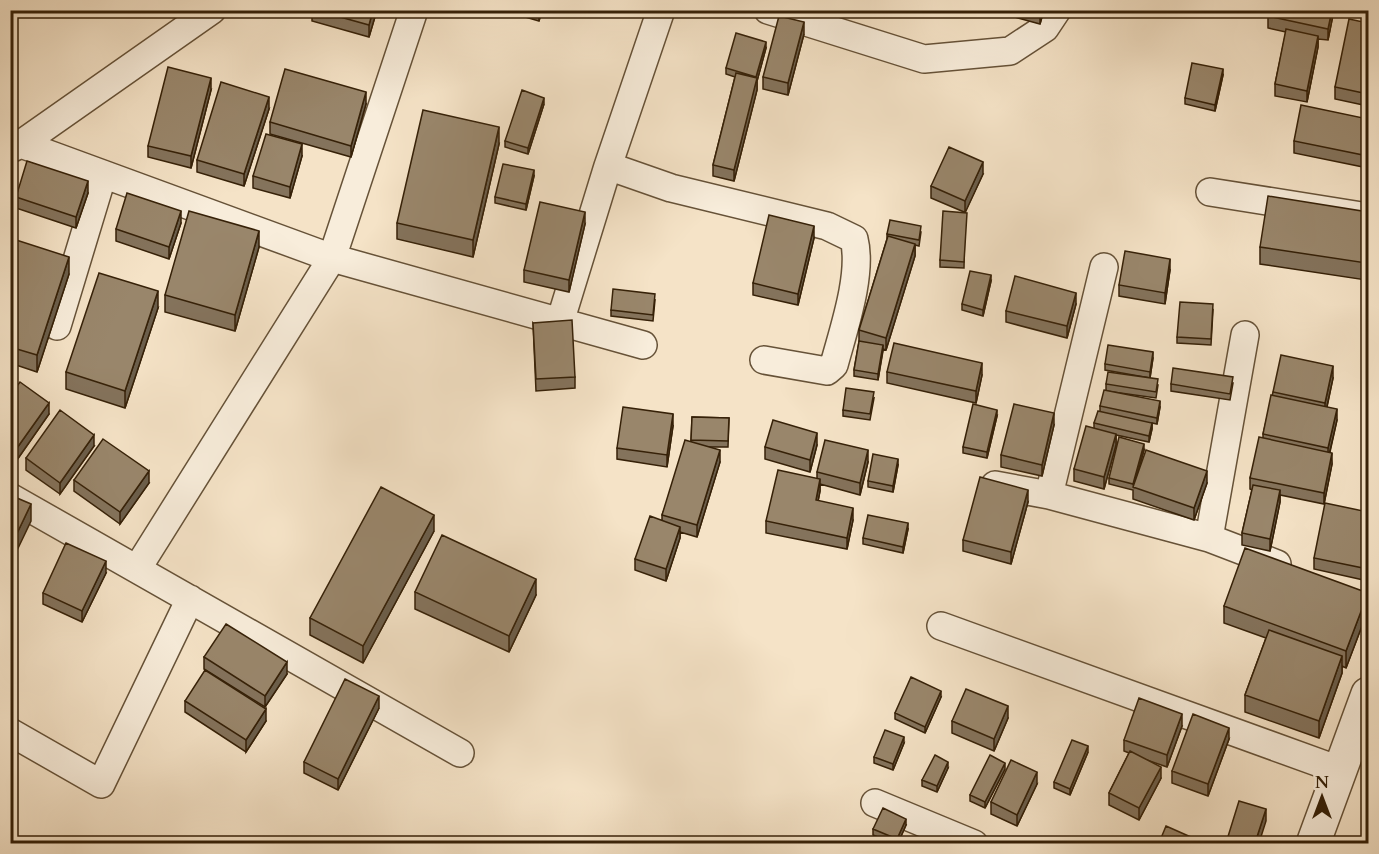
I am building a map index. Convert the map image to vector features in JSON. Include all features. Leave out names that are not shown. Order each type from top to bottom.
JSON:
[{"type":"street","points":[[16,146],[212,10]]},
{"type":"street","points":[[137,569],[332,258],[414,10]]},
{"type":"street","points":[[560,322],[608,166],[661,10]]},
{"type":"street","points":[[768,10],[924,58],[1010,51],[1045,28],[1057,10]]},
{"type":"street","points":[[16,146],[104,174],[332,258],[643,345]]},
{"type":"street","points":[[608,166],[671,188],[827,226],[854,239],[858,253],[849,309],[834,365],[827,371],[764,360]]},
{"type":"street","points":[[57,326],[104,174]]},
{"type":"street","points":[[1210,192],[1368,217]]},
{"type":"street","points":[[1049,495],[1104,267]]},
{"type":"street","points":[[1209,538],[1245,335]]},
{"type":"street","points":[[995,485],[1049,495],[1209,538],[1305,574]]},
{"type":"street","points":[[10,497],[460,753]]},
{"type":"street","points":[[10,732],[101,784],[190,599]]},
{"type":"street","points":[[941,626],[1339,770]]},
{"type":"street","points":[[1313,843],[1368,694]]},
{"type":"street","points":[[875,803],[974,843]]},
{"type":"building","points":[[315,10],[373,10],[369,25]]},
{"type":"building","points":[[1269,10],[1332,10],[1328,29],[1268,16]]},
{"type":"building","points":[[779,16],[804,22],[788,83],[763,77]]},
{"type":"building","points":[[1349,19],[1368,23],[1368,94],[1335,87]]},
{"type":"building","points":[[1286,29],[1318,36],[1307,91],[1275,84]]},
{"type":"building","points":[[736,33],[766,42],[756,77],[726,68]]},
{"type":"building","points":[[1192,63],[1223,69],[1215,105],[1185,98]]},
{"type":"building","points":[[168,67],[211,78],[191,156],[148,146]]},
{"type":"building","points":[[285,69],[366,92],[351,146],[270,122]]},
{"type":"building","points":[[736,73],[757,78],[734,170],[713,165]]},
{"type":"building","points":[[221,82],[269,97],[244,174],[197,160]]},
{"type":"building","points":[[522,90],[544,98],[528,148],[505,141]]},
{"type":"building","points":[[1301,105],[1368,119],[1368,156],[1294,141]]},
{"type":"building","points":[[423,110],[499,127],[473,240],[397,223]]},
{"type":"building","points":[[266,134],[302,144],[290,187],[253,176]]},
{"type":"building","points":[[949,147],[983,162],[965,201],[931,186]]},
{"type":"building","points":[[27,161],[88,181],[76,217],[16,197]]},
{"type":"building","points":[[503,164],[534,170],[526,204],[495,197]]},
{"type":"building","points":[[127,193],[181,211],[169,247],[116,229]]},
{"type":"building","points":[[1268,196],[1368,212],[1366,263],[1260,247]]},
{"type":"building","points":[[540,202],[585,212],[569,280],[524,270]]},
{"type":"building","points":[[189,211],[259,231],[235,315],[165,295]]},
{"type":"building","points":[[943,211],[967,213],[964,262],[940,260]]},
{"type":"building","points":[[769,215],[814,226],[798,294],[753,283]]},
{"type":"building","points":[[890,220],[921,226],[919,240],[887,234]]},
{"type":"building","points":[[888,236],[915,244],[886,338],[859,330]]},
{"type":"building","points":[[10,238],[69,257],[37,355],[10,347]]},
{"type":"building","points":[[1125,251],[1170,259],[1165,293],[1119,285]]},
{"type":"building","points":[[970,271],[991,275],[983,310],[962,304]]},
{"type":"building","points":[[99,273],[158,291],[125,391],[66,372]]},
{"type":"building","points":[[1015,276],[1076,293],[1067,326],[1006,311]]},
{"type":"building","points":[[613,289],[655,294],[653,315],[611,310]]},
{"type":"building","points":[[1180,302],[1213,304],[1211,339],[1177,337]]},
{"type":"building","points":[[572,320],[575,377],[536,379],[533,323]]},
{"type":"building","points":[[859,341],[883,345],[878,374],[854,370]]},
{"type":"building","points":[[894,343],[982,363],[976,391],[887,372]]},
{"type":"building","points":[[1108,345],[1153,352],[1150,372],[1105,364]]},
{"type":"building","points":[[1281,355],[1333,366],[1325,403],[1273,392]]},
{"type":"building","points":[[1173,368],[1233,377],[1230,394],[1171,384]]},
{"type":"building","points":[[1108,372],[1158,379],[1156,392],[1106,384]]},
{"type":"building","points":[[20,382],[49,403],[12,455],[10,454],[10,395]]},
{"type":"building","points":[[846,388],[874,392],[870,414],[843,410]]},
{"type":"building","points":[[1104,390],[1160,401],[1157,418],[1100,406]]},
{"type":"building","points":[[1271,395],[1337,409],[1328,448],[1263,434]]},
{"type":"building","points":[[973,404],[997,410],[987,452],[963,447]]},
{"type":"building","points":[[1014,404],[1054,413],[1042,465],[1001,455]]},
{"type":"building","points":[[623,407],[673,414],[667,455],[617,448]]},
{"type":"building","points":[[60,410],[94,435],[60,483],[26,458]]},
{"type":"building","points":[[1098,411],[1152,423],[1149,436],[1094,423]]},
{"type":"building","points":[[692,417],[729,418],[728,441],[691,440]]},
{"type":"building","points":[[773,420],[817,433],[810,460],[765,447]]},
{"type":"building","points":[[1086,426],[1116,434],[1104,477],[1074,469]]},
{"type":"building","points":[[1119,437],[1144,444],[1133,484],[1109,478]]},
{"type":"building","points":[[1259,437],[1332,453],[1324,493],[1250,478]]},
{"type":"building","points":[[103,439],[149,471],[120,512],[74,480]]},
{"type":"building","points":[[685,440],[720,450],[697,525],[662,515]]},
{"type":"building","points":[[825,440],[868,450],[860,483],[817,472]]},
{"type":"building","points":[[1146,450],[1207,471],[1194,508],[1133,487]]},
{"type":"building","points":[[873,454],[898,459],[893,486],[868,481]]},
{"type":"building","points":[[778,470],[820,479],[816,500],[853,508],[847,538],[766,521]]},
{"type":"building","points":[[980,477],[1028,490],[1011,552],[963,540]]},
{"type":"building","points":[[1253,485],[1280,490],[1270,539],[1242,533]]},
{"type":"building","points":[[381,487],[434,515],[363,646],[310,618]]},
{"type":"building","points":[[10,495],[31,504],[10,548]]},
{"type":"building","points":[[1325,503],[1368,512],[1368,569],[1314,558]]},
{"type":"building","points":[[868,515],[908,523],[903,547],[863,538]]},
{"type":"building","points":[[650,516],[680,527],[666,569],[635,559]]},
{"type":"building","points":[[442,535],[536,579],[509,636],[415,592]]},
{"type":"building","points":[[66,543],[106,561],[82,611],[43,593]]},
{"type":"building","points":[[1245,548],[1368,593],[1346,651],[1224,606]]},
{"type":"building","points":[[226,624],[287,662],[265,696],[204,657]]},
{"type":"building","points":[[1269,630],[1342,656],[1319,721],[1245,695]]},
{"type":"building","points":[[205,670],[266,709],[246,740],[185,701]]},
{"type":"building","points":[[911,677],[941,691],[925,727],[895,713]]},
{"type":"building","points":[[345,679],[379,696],[338,779],[304,762]]},
{"type":"building","points":[[966,689],[1008,706],[994,739],[952,721]]},
{"type":"building","points":[[1139,698],[1182,714],[1167,755],[1124,740]]},
{"type":"building","points":[[1193,714],[1229,728],[1208,784],[1172,771]]},
{"type":"building","points":[[885,730],[904,737],[893,764],[874,757]]},
{"type":"building","points":[[1072,740],[1088,746],[1070,789],[1054,782]]},
{"type":"building","points":[[1130,751],[1161,767],[1139,808],[1109,793]]},
{"type":"building","points":[[935,755],[948,762],[937,786],[922,780]]},
{"type":"building","points":[[990,755],[1005,763],[985,802],[970,795]]},
{"type":"building","points":[[1011,760],[1037,772],[1017,815],[991,802]]},
{"type":"building","points":[[1239,801],[1266,809],[1255,843],[1226,843]]},
{"type":"building","points":[[883,808],[906,819],[897,839],[873,829]]},
{"type":"building","points":[[1368,824],[1368,843],[1360,842]]},
{"type":"building","points":[[1166,826],[1193,838],[1191,843],[1159,843]]}]
